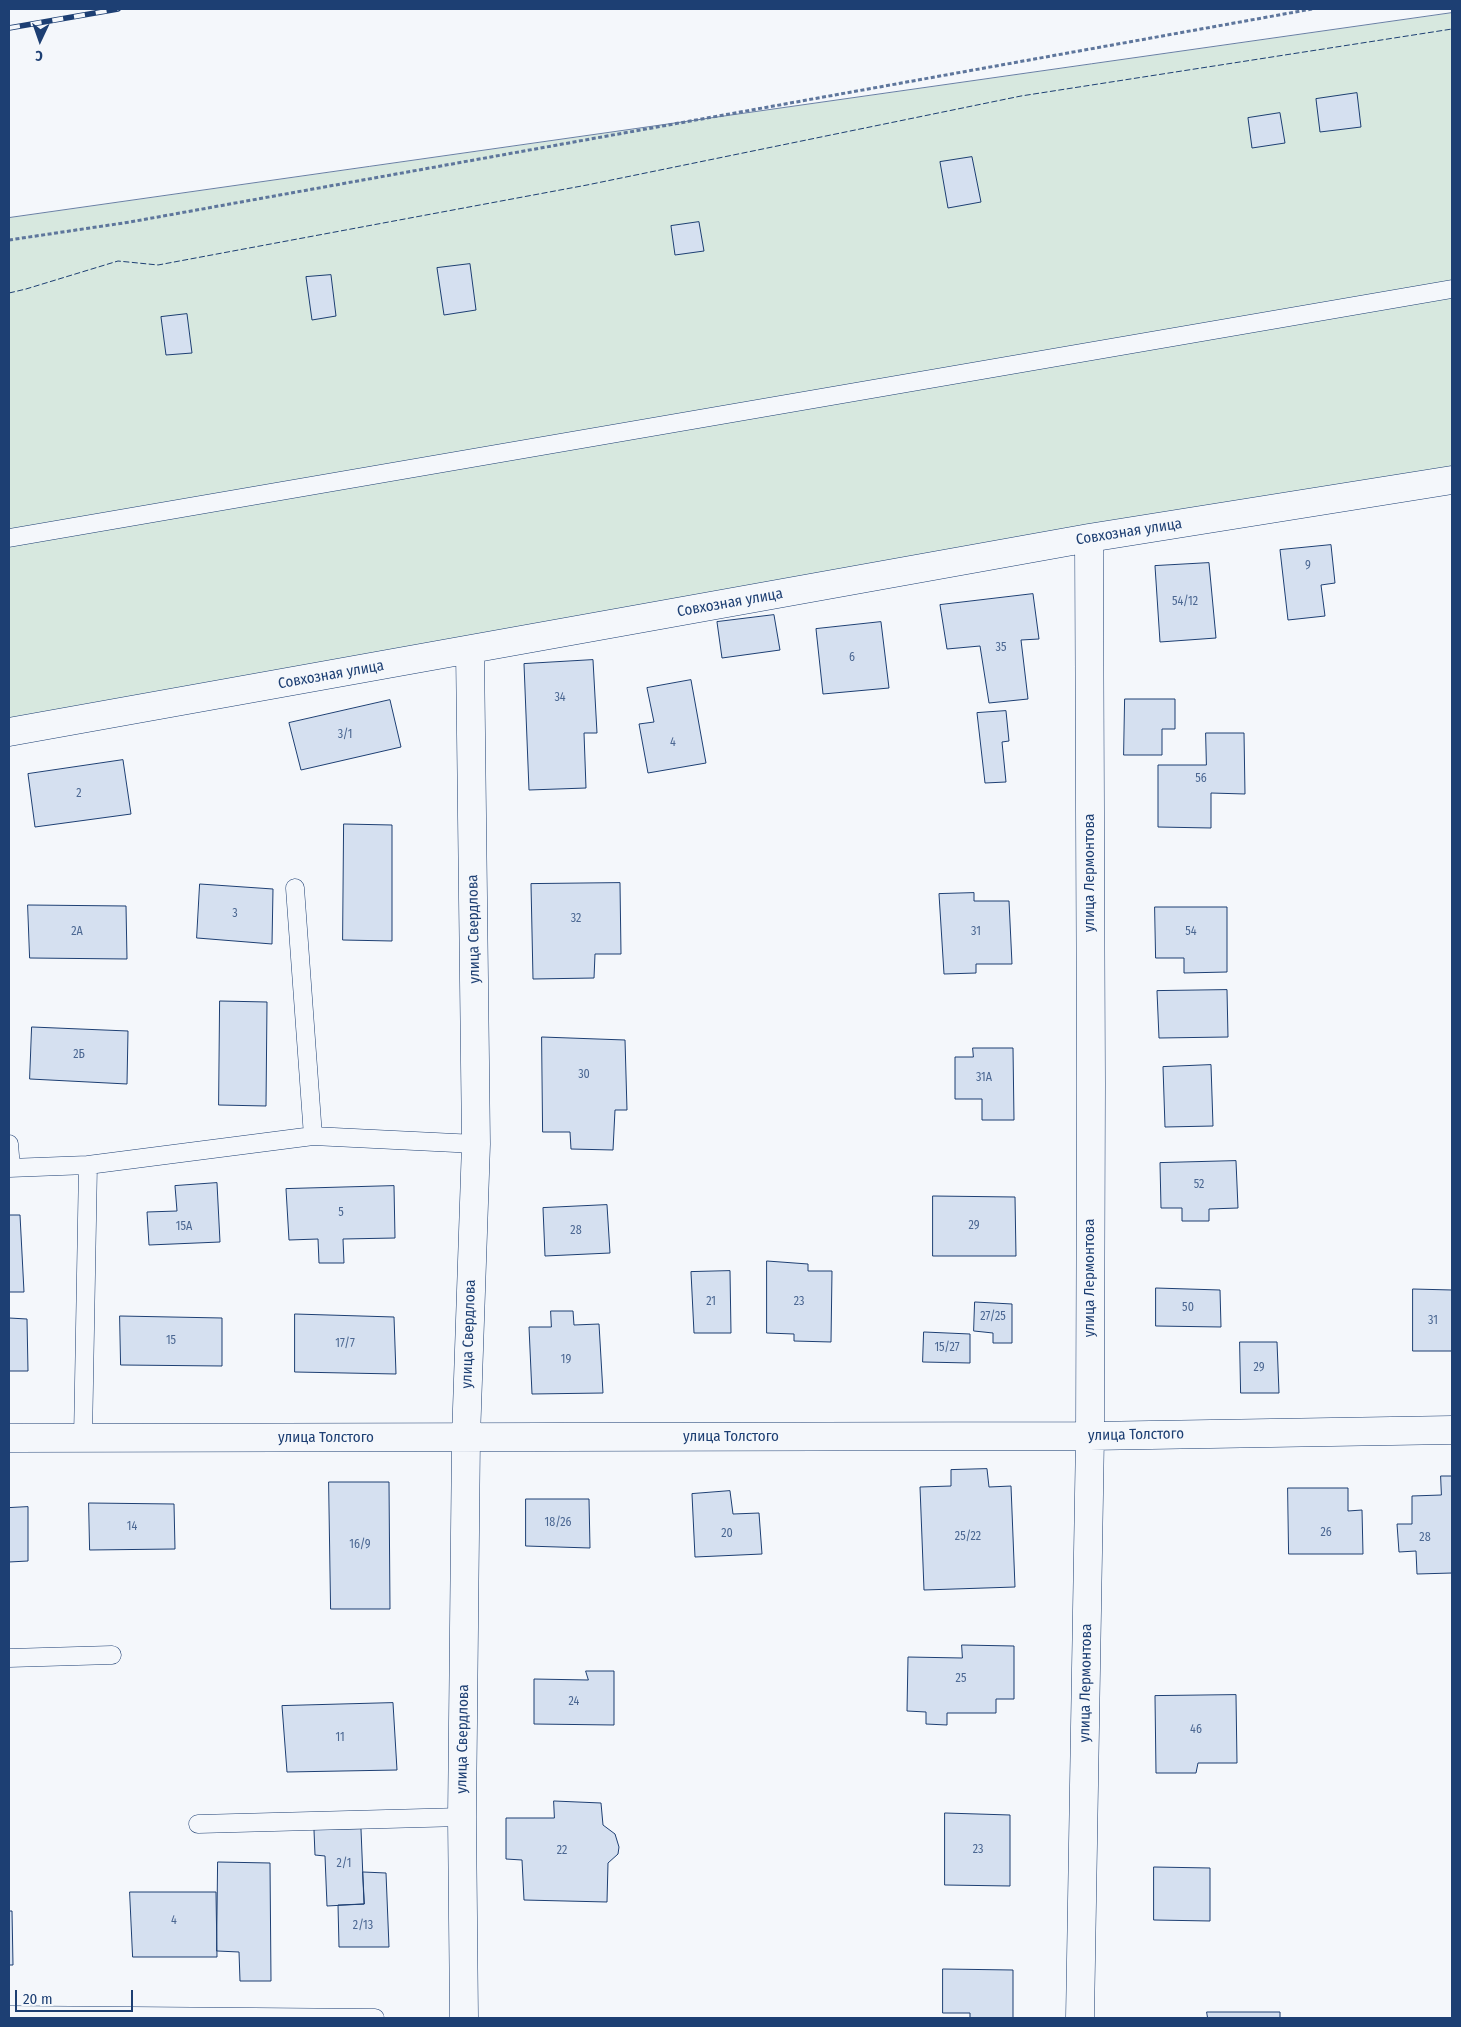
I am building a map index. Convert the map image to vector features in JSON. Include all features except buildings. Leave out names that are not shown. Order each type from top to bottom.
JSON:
[{"type":"street","name":"Совхозная улица","points":[[9,732],[1089,538],[1452,480]]},
{"type":"street","name":"улица Лермонтова","points":[[1080,2018],[1090,1436],[1089,538]]},
{"type":"street","name":"улица Свердлова","points":[[464,2018],[462,1817],[466,1438],[476,1144],[470,650]]},
{"type":"street","name":"улица Толстого","points":[[9,1438],[1090,1436],[1452,1430]]},
{"type":"lane","points":[[9,538],[1452,289]]},
{"type":"lane","points":[[295,888],[314,1136]]},
{"type":"lane","points":[[9,1144],[10,1168],[88,1165],[314,1136],[476,1144]]},
{"type":"lane","points":[[84,1438],[88,1165]]},
{"type":"lane","points":[[9,1658],[112,1655]]},
{"type":"lane","points":[[198,1824],[462,1817]]},
{"type":"lane","points":[[9,2015],[375,2018]]},
{"type":"path","points":[[9,240],[130,222],[1312,9]]},
{"type":"shaded area","points":[[1452,13],[1452,483],[9,733],[9,218]]},
{"type":"railway","points":[[9,28],[118,9]]},
{"type":"fence","points":[[9,293],[118,261],[158,265],[587,185],[1021,96],[1452,29]]}]
